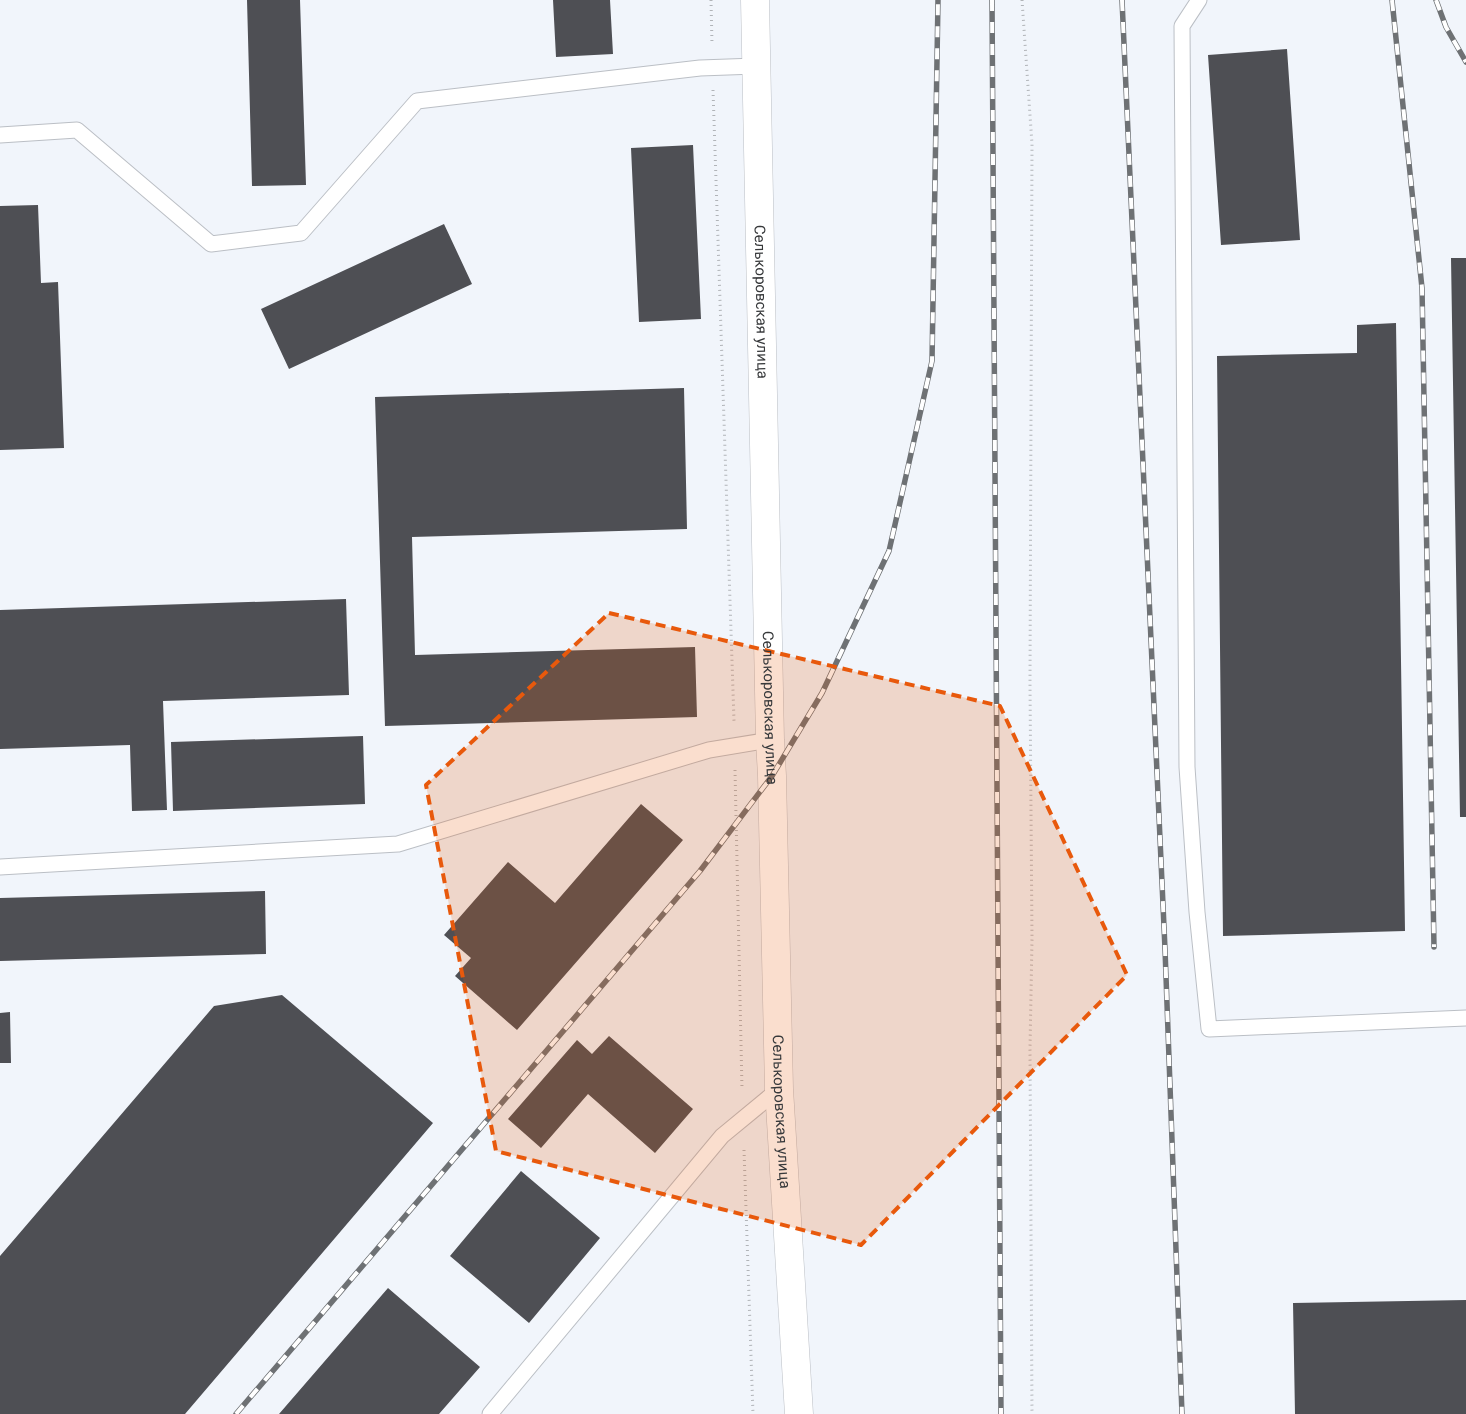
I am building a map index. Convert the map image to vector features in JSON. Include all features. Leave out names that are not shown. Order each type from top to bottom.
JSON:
[{"type":"main road","name":"Селькоровская улица","points":[[755,0],[779,1089],[799,1414]]},
{"type":"lane","points":[[1199,0],[1182,26],[1187,768],[1197,912],[1209,1029],[1466,1018]]},
{"type":"lane","points":[[0,135],[77,130],[211,244],[301,233],[417,101],[604,78],[713,67],[756,66]]},
{"type":"lane","points":[[0,867],[398,844],[699,752],[770,740]]},
{"type":"lane","points":[[490,1414],[722,1136],[779,1089]]},
{"type":"path","points":[[711,0],[753,1414]]},
{"type":"path","points":[[1022,0],[1032,144],[1030,684],[1032,1414]]},
{"type":"highlighted area","points":[[609,613],[1000,706],[1127,975],[861,1245],[496,1151],[426,785]]},
{"type":"building","points":[[247,0],[300,0],[306,185],[252,186]]},
{"type":"building","points":[[553,0],[610,0],[613,54],[556,57]]},
{"type":"building","points":[[1287,49],[1300,240],[1221,245],[1208,55]]},
{"type":"building","points":[[693,145],[701,319],[639,322],[631,148]]},
{"type":"building","points":[[38,205],[41,283],[58,282],[64,448],[0,450],[0,206]]},
{"type":"building","points":[[444,224],[472,284],[289,369],[261,309]]},
{"type":"building","points":[[1451,258],[1466,258],[1466,817],[1460,817]]},
{"type":"building","points":[[1396,323],[1405,931],[1223,936],[1217,356],[1357,353],[1357,325]]},
{"type":"building","points":[[684,388],[687,529],[412,537],[415,655],[695,647],[697,717],[385,726],[375,397]]},
{"type":"building","points":[[346,599],[349,695],[163,701],[167,810],[132,811],[130,745],[0,749],[0,610]]},
{"type":"building","points":[[363,736],[365,804],[173,811],[171,742]]},
{"type":"building","points":[[641,804],[683,840],[517,1030],[455,976],[471,958],[444,935],[508,862],[555,903]]},
{"type":"building","points":[[265,891],[266,954],[0,961],[0,898]]},
{"type":"building","points":[[282,995],[433,1123],[185,1414],[0,1414],[0,1256],[214,1006]]},
{"type":"building","points":[[10,1012],[11,1063],[0,1063],[0,1013]]},
{"type":"building","points":[[609,1036],[693,1109],[655,1153],[588,1094],[541,1148],[508,1119],[577,1040],[592,1054]]},
{"type":"building","points":[[521,1171],[600,1238],[529,1323],[450,1256]]},
{"type":"building","points":[[388,1288],[480,1367],[439,1414],[279,1414]]},
{"type":"building","points":[[1466,1300],[1466,1414],[1295,1414],[1293,1303]]},
{"type":"railway","points":[[236,1414],[700,871],[772,776],[822,693],[889,551],[932,361],[938,0]]},
{"type":"railway","points":[[992,0],[1001,1414]]},
{"type":"railway","points":[[1122,0],[1165,949],[1182,1414]]},
{"type":"railway","points":[[1392,0],[1422,288],[1434,947]]},
{"type":"railway","points":[[1436,0],[1446,27],[1466,62]]}]
